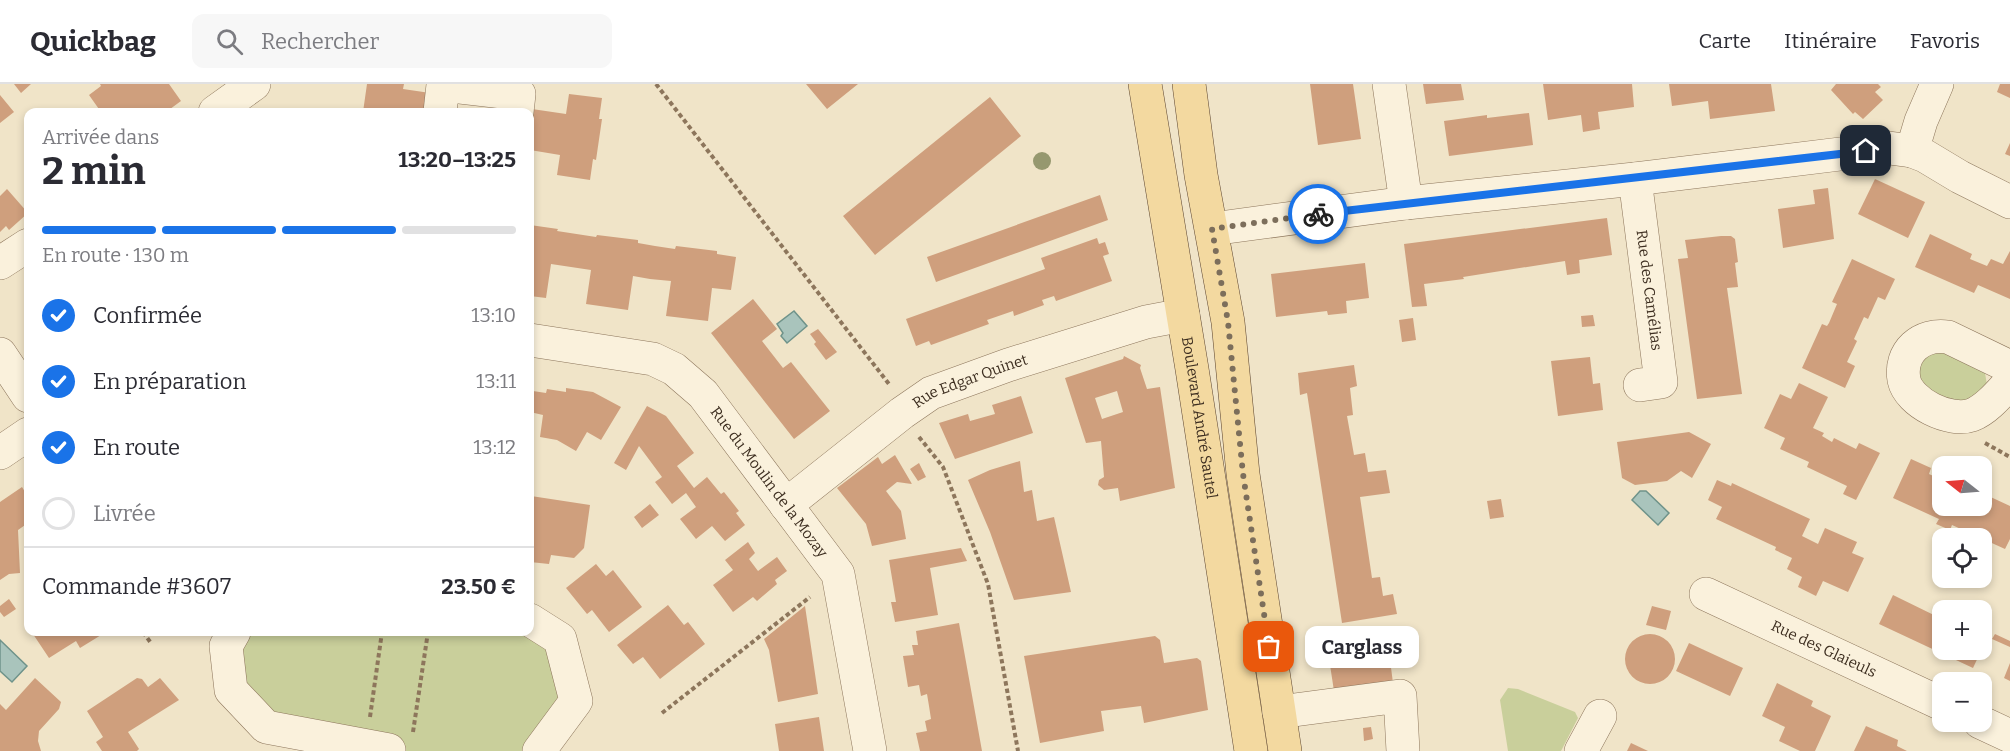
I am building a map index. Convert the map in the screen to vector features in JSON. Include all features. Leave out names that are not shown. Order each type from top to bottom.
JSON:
[{"type":"main road","name":"Boulevard André Sautel","points":[[1144,84],[1183,315],[1251,751]]},
{"type":"main road","points":[[1190,84],[1202,175],[1228,322],[1243,474],[1285,751]]},
{"type":"street","points":[[221,108],[254,84]]},
{"type":"street","points":[[1389,84],[1406,203]]},
{"type":"street","points":[[1912,151],[1937,84]]},
{"type":"street","points":[[440,108],[443,85],[519,94],[517,108]]},
{"type":"street","points":[[1212,229],[1406,203],[1635,179],[1889,148],[1912,151],[1925,156],[1960,177],[2010,202]]},
{"type":"street","name":"Rue des Camélias","points":[[1635,179],[1661,382],[1640,385]]},
{"type":"street","points":[[0,263],[24,248]]},
{"type":"street","name":"Rue Edgar Quinet","points":[[786,505],[902,413],[931,393],[1008,365],[1146,322],[1183,315]]},
{"type":"street","points":[[2010,367],[1940,336],[1917,343],[1908,352],[1904,364],[1905,381],[1916,398],[1940,414],[1956,417],[1971,415],[1987,406],[2010,382]]},
{"type":"street","name":"Rue du Moulin de la Mozay","points":[[534,341],[653,359],[674,369],[703,394],[838,574],[870,751]]},
{"type":"street","points":[[0,354],[24,390]]},
{"type":"street","points":[[0,453],[24,437]]},
{"type":"street","name":"Rue des Glaieuls","points":[[1706,594],[1932,699]]},
{"type":"street","points":[[534,623],[560,639],[576,701],[539,751]]},
{"type":"street","points":[[232,636],[226,646],[231,690],[266,727],[390,748]]},
{"type":"street","points":[[1279,712],[1400,696],[1403,751]]},
{"type":"street","points":[[1581,751],[1600,716]]},
{"type":"street","points":[[1992,728],[2010,736]]},
{"type":"path","points":[[656,84],[892,389],[902,413],[928,450],[944,467],[988,584],[1018,751]]},
{"type":"path","points":[[662,713],[838,574]]},
{"type":"path","points":[[146,636],[151,644]]},
{"type":"path","points":[[382,636],[390,748]]},
{"type":"path","points":[[390,748],[427,636]]},
{"type":"green space","points":[[1938,346],[1985,373],[1987,385],[1962,407],[1922,389],[1915,363]]},
{"type":"green space","points":[[534,627],[576,701],[539,751],[365,751],[266,727],[231,690],[234,636],[534,636]]},
{"type":"green space","points":[[1508,688],[1518,689],[1575,712],[1578,718],[1561,751],[1508,751],[1500,700]]},
{"type":"water","points":[[794,311],[807,326],[787,343],[781,336],[783,333],[777,324]]},
{"type":"water","points":[[1640,491],[1646,491],[1669,513],[1658,525],[1632,500]]},
{"type":"water","points":[[0,640],[27,666],[12,682],[0,671]]},
{"type":"building","points":[[14,84],[31,84],[21,93]]},
{"type":"building","points":[[100,84],[169,84],[181,101],[171,108],[98,108],[89,95],[101,86]]},
{"type":"building","points":[[367,84],[404,84],[403,89],[437,94],[435,108],[364,108]]},
{"type":"building","points":[[806,84],[858,84],[827,109]]},
{"type":"building","points":[[1310,84],[1353,84],[1361,139],[1318,145]]},
{"type":"building","points":[[1423,84],[1461,84],[1464,100],[1426,104]]},
{"type":"building","points":[[1543,84],[1632,84],[1634,107],[1598,112],[1600,129],[1583,132],[1581,115],[1548,120]]},
{"type":"building","points":[[1669,84],[1771,84],[1775,111],[1710,119],[1708,101],[1672,106]]},
{"type":"building","points":[[1836,84],[1878,84],[1881,87],[1875,92],[1883,100],[1863,119],[1855,112],[1853,114],[1831,90]]},
{"type":"building","points":[[2000,84],[2010,84],[2010,98],[1997,92]]},
{"type":"building","points":[[569,94],[602,98],[599,119],[602,119],[596,160],[593,159],[590,180],[557,175],[560,155],[534,151],[534,109],[566,114]]},
{"type":"building","points":[[0,95],[14,112],[0,123]]},
{"type":"building","points":[[990,97],[1021,136],[875,255],[843,216]]},
{"type":"building","points":[[1529,113],[1533,145],[1449,156],[1444,121],[1487,115],[1487,118]]},
{"type":"building","points":[[2010,143],[2010,156],[2005,154]]},
{"type":"building","points":[[1875,179],[1925,202],[1908,238],[1858,214]]},
{"type":"building","points":[[1828,188],[1834,239],[1783,248],[1778,209],[1815,204],[1813,190]]},
{"type":"building","points":[[7,189],[24,208],[24,217],[9,230],[6,226],[0,232],[0,196]]},
{"type":"building","points":[[1100,195],[1108,220],[936,282],[927,257]]},
{"type":"building","points":[[1607,218],[1612,255],[1579,260],[1580,273],[1567,275],[1565,261],[1424,284],[1427,306],[1412,307],[1404,244]]},
{"type":"building","points":[[534,226],[596,237],[597,235],[638,240],[638,243],[675,249],[676,246],[717,251],[717,254],[736,257],[731,290],[712,288],[708,321],[666,316],[671,281],[633,276],[628,310],[586,304],[591,270],[551,264],[546,298],[534,296]]},
{"type":"building","points":[[1930,234],[1972,254],[1970,259],[1987,266],[1991,259],[2003,264],[2010,251],[2010,299],[1978,285],[1974,293],[1915,267]]},
{"type":"building","points":[[1731,236],[1735,239],[1738,287],[1727,288],[1742,394],[1697,399],[1678,259],[1688,258],[1685,240]]},
{"type":"building","points":[[1097,238],[1099,244],[1105,242],[1109,254],[1103,256],[1112,281],[1056,301],[1054,296],[1042,300],[1044,305],[1014,316],[1013,311],[987,320],[989,324],[931,345],[929,341],[916,346],[906,319],[1045,269],[1041,258]]},
{"type":"building","points":[[1852,259],[1895,279],[1885,300],[1878,297],[1868,319],[1864,317],[1854,339],[1857,341],[1847,362],[1855,366],[1845,388],[1802,368],[1822,324],[1827,326],[1829,323],[1837,304],[1832,302]]},
{"type":"building","points":[[1365,263],[1369,298],[1346,301],[1347,313],[1328,315],[1327,311],[1276,317],[1271,274]]},
{"type":"building","points":[[753,299],[777,329],[762,341],[783,368],[791,362],[830,411],[794,439],[711,333]]},
{"type":"building","points":[[1593,315],[1595,326],[1582,327],[1581,316]]},
{"type":"building","points":[[1413,318],[1416,340],[1402,342],[1399,320]]},
{"type":"building","points":[[818,329],[837,352],[826,360],[814,344],[816,342],[810,334]]},
{"type":"building","points":[[1124,356],[1141,365],[1147,389],[1160,387],[1175,488],[1120,501],[1118,488],[1104,490],[1098,485],[1099,480],[1104,477],[1101,441],[1086,443],[1065,378],[1123,359]],"holes":[[[1117,391],[1123,412],[1102,419],[1095,398]]]},
{"type":"building","points":[[1590,357],[1593,384],[1600,383],[1603,410],[1558,416],[1551,361]]},
{"type":"building","points":[[1354,365],[1357,386],[1350,388],[1353,415],[1347,416],[1354,455],[1365,453],[1368,472],[1386,470],[1390,493],[1360,497],[1372,578],[1380,577],[1383,596],[1393,594],[1397,614],[1342,623],[1307,393],[1300,395],[1298,373]]},
{"type":"building","points":[[1799,383],[1828,397],[1813,428],[1824,433],[1822,436],[1832,442],[1834,438],[1856,449],[1859,443],[1880,453],[1856,500],[1843,494],[1847,486],[1807,467],[1809,462],[1780,449],[1785,438],[1764,428],[1780,394],[1791,399]]},
{"type":"building","points":[[566,388],[593,392],[621,407],[601,440],[587,432],[576,451],[557,440],[540,437],[543,415],[534,413],[534,391],[546,393],[547,389],[566,392]]},
{"type":"building","points":[[1021,396],[1033,433],[955,459],[939,423],[968,414],[970,421],[995,414],[992,405]]},
{"type":"building","points":[[647,406],[666,416],[694,453],[677,466],[694,488],[707,477],[721,494],[724,492],[739,511],[736,513],[745,525],[725,541],[712,526],[696,539],[680,519],[696,507],[686,493],[672,504],[655,482],[662,477],[639,446],[626,470],[614,463]]},
{"type":"building","points":[[1689,432],[1711,444],[1692,478],[1681,471],[1667,481],[1635,485],[1622,478],[1617,442]]},
{"type":"building","points":[[895,455],[912,484],[897,482],[886,491],[901,511],[906,539],[872,546],[866,524],[837,488],[878,457],[882,464]]},
{"type":"building","points":[[1911,459],[1931,468],[1929,474],[1932,475],[1932,516],[1893,498]]},
{"type":"building","points":[[1020,461],[1024,492],[1032,490],[1037,521],[1054,517],[1071,592],[1014,600],[990,532],[968,480],[990,470]]},
{"type":"building","points":[[919,463],[926,477],[918,481],[910,469]]},
{"type":"building","points":[[1717,480],[1731,486],[1732,483],[1810,519],[1802,536],[1818,544],[1825,528],[1857,542],[1852,553],[1864,558],[1848,592],[1823,581],[1816,596],[1798,587],[1802,577],[1787,569],[1792,558],[1775,550],[1776,547],[1716,519],[1722,507],[1708,500]]},
{"type":"building","points":[[22,487],[24,490],[24,526],[18,530],[20,573],[9,574],[0,580],[0,502]]},
{"type":"building","points":[[534,496],[590,505],[584,548],[574,558],[551,555],[549,564],[534,562]]},
{"type":"building","points":[[1992,498],[2010,506],[2010,539],[2005,549],[1992,543],[1992,528],[1959,528],[1952,525],[1951,528],[1945,528],[1936,524],[1939,519],[1932,516],[1992,516]]},
{"type":"building","points":[[1501,499],[1504,517],[1490,519],[1487,501]]},
{"type":"building","points":[[650,504],[659,515],[642,528],[634,517]]},
{"type":"building","points":[[748,542],[755,553],[749,559],[758,571],[777,557],[787,571],[775,580],[777,584],[757,601],[753,597],[733,612],[713,585],[733,570],[725,560]]},
{"type":"building","points":[[961,548],[967,561],[930,568],[938,615],[895,622],[891,602],[896,602],[889,560]]},
{"type":"building","points":[[596,564],[606,576],[613,570],[642,607],[609,632],[592,610],[587,614],[566,588]]},
{"type":"building","points":[[1893,595],[1932,614],[1932,649],[1879,624]]},
{"type":"building","points":[[9,599],[16,609],[4,617],[0,612],[0,606]]},
{"type":"building","points":[[668,605],[684,625],[688,622],[705,644],[660,679],[643,657],[633,664],[617,645]]},
{"type":"building","points":[[805,606],[818,694],[778,702],[769,650],[764,639]]},
{"type":"building","points":[[1652,606],[1671,611],[1666,630],[1646,625]]},
{"type":"building","points":[[959,623],[982,751],[920,751],[916,733],[927,731],[925,721],[931,719],[927,694],[921,696],[919,685],[908,687],[903,656],[914,655],[912,645],[918,645],[916,631]]},
{"type":"building","points":[[1386,629],[1393,683],[1334,691],[1326,639]]},
{"type":"building","points":[[1645,634],[1655,634],[1668,641],[1675,654],[1675,664],[1668,677],[1655,684],[1645,684],[1636,680],[1629,673],[1625,664],[1625,654],[1629,645],[1636,638]]},
{"type":"building","points":[[1995,634],[2010,641],[2010,647],[1992,639]]},
{"type":"building","points":[[34,636],[100,636],[80,648],[76,641],[49,658]]},
{"type":"building","points":[[1155,636],[1160,640],[1164,663],[1197,658],[1201,661],[1208,710],[1144,723],[1141,706],[1101,711],[1104,731],[1040,743],[1024,656]]},
{"type":"building","points":[[1689,643],[1743,668],[1730,696],[1676,671]]},
{"type":"building","points":[[1956,660],[1977,660],[1973,668]]},
{"type":"building","points":[[2010,663],[2010,681],[2004,678]]},
{"type":"building","points":[[35,678],[61,702],[59,709],[39,731],[38,741],[41,751],[0,751],[0,704],[6,710]]},
{"type":"building","points":[[137,678],[142,679],[148,687],[160,678],[179,700],[128,732],[139,749],[137,751],[102,751],[96,742],[103,737],[87,711]]},
{"type":"building","points":[[1777,683],[1813,701],[1811,706],[1831,716],[1815,751],[1800,751],[1779,741],[1785,727],[1762,716]]},
{"type":"building","points":[[819,717],[824,751],[779,751],[775,724]]},
{"type":"building","points":[[1866,726],[1898,740],[1897,746],[1907,751],[1854,751]]},
{"type":"building","points":[[1371,727],[1373,739],[1364,741],[1363,728]]},
{"type":"building","points":[[1631,743],[1648,751],[1627,751]]},
{"type":"way so far","points":[[1269,647],[1243,474],[1228,322],[1212,229],[1318,214]]},
{"type":"place","name":"Carglass","points":[[1269,647]]},
{"type":"route","points":[[1318,214],[1866,151]]}]
